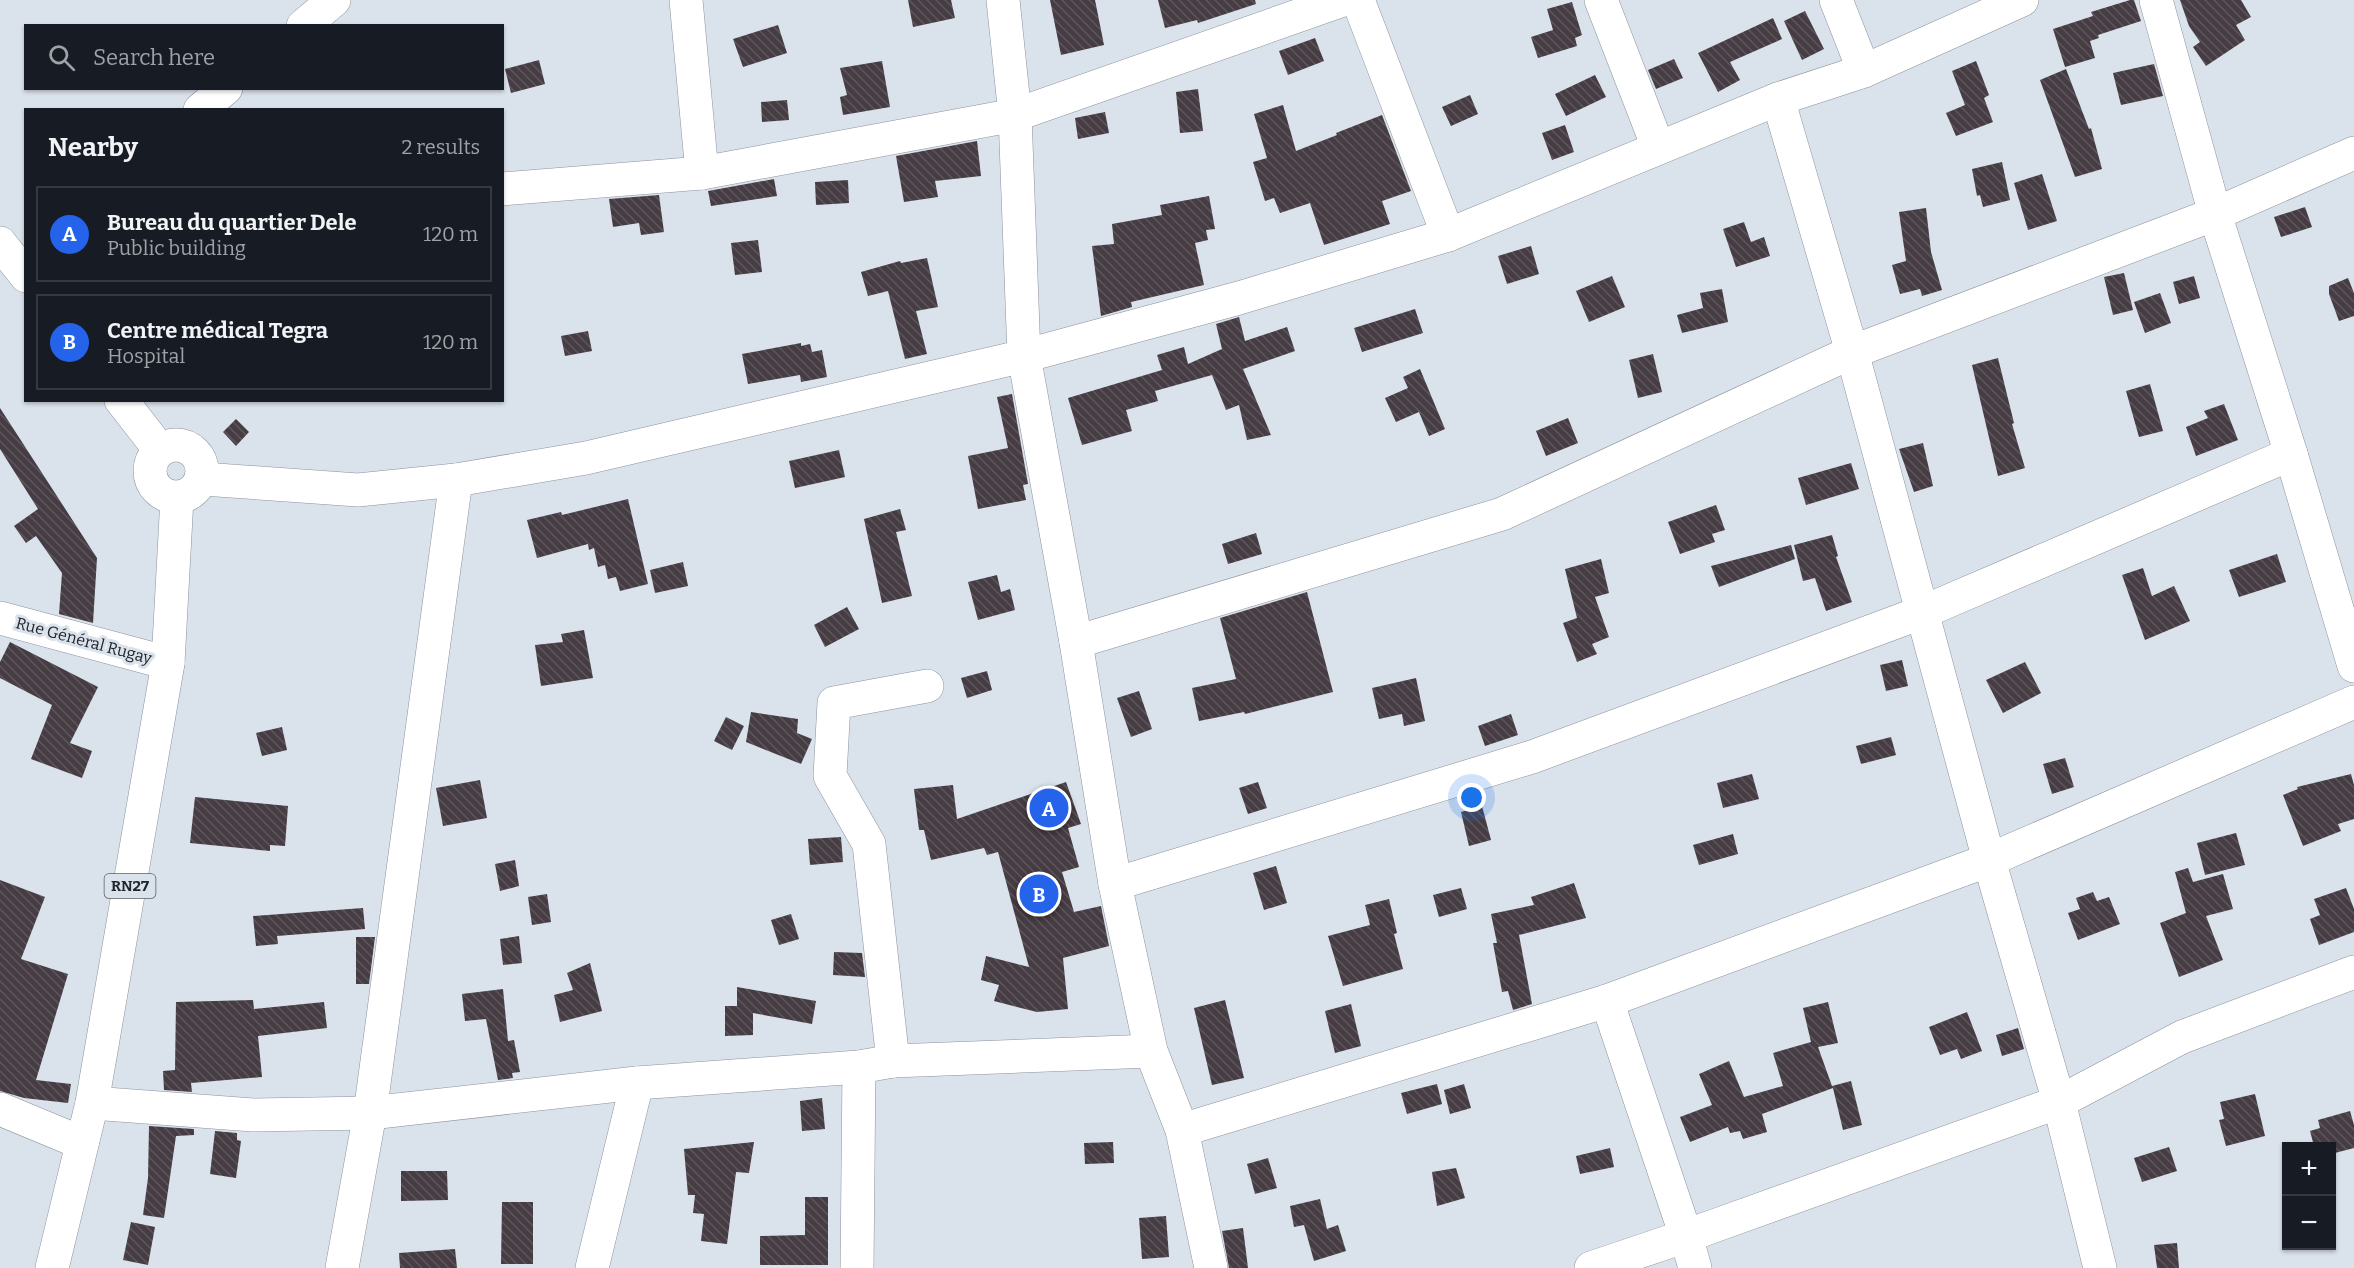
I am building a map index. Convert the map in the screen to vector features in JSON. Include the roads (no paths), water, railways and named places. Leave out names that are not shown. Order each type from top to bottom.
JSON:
[{"type":"street","points":[[305,24],[334,0]]},
{"type":"street","points":[[686,0],[702,173]]},
{"type":"street","points":[[1003,0],[1015,115],[1024,356],[1076,642],[1115,884],[1151,1051],[1182,1130],[1211,1268]]},
{"type":"street","points":[[504,189],[702,173],[1015,115],[1342,0]]},
{"type":"street","points":[[1358,0],[1448,236]]},
{"type":"street","points":[[1600,0],[1658,147]]},
{"type":"street","points":[[1836,0],[1864,71]]},
{"type":"street","points":[[123,402],[160,450],[150,464],[151,481],[161,494],[190,489],[358,490],[456,480],[586,458],[1024,356],[1239,298],[1448,236],[1778,99],[1864,71],[2022,0]]},
{"type":"street","points":[[2156,0],[2215,214],[2354,666]]},
{"type":"street","points":[[202,108],[224,90]]},
{"type":"street","points":[[1778,99],[1852,352],[1989,860],[2059,1102],[2100,1268]]},
{"type":"street","points":[[1076,642],[1502,514],[1852,352],[2215,214],[2354,153]]},
{"type":"street","name":"RN27","points":[[52,1268],[92,1103],[168,663],[190,489],[202,462],[191,449],[175,445],[160,450]]},
{"type":"street","points":[[1115,884],[1532,757],[1923,612],[2290,454]]},
{"type":"street","points":[[342,1268],[370,1113],[456,480]]},
{"type":"street","name":"Rue Général Rugay","points":[[0,618],[168,663]]},
{"type":"street","points":[[893,1061],[869,844],[830,776],[834,703],[927,686]]},
{"type":"street","points":[[1182,1130],[1607,1001],[1989,860],[2354,702]]},
{"type":"street","points":[[1591,1268],[2059,1102],[2182,1037],[2354,972]]},
{"type":"street","points":[[1607,1001],[1695,1268]]},
{"type":"street","points":[[92,1103],[253,1115],[370,1113],[637,1083],[859,1067],[893,1061],[1151,1051]]},
{"type":"street","points":[[857,1268],[859,1067]]},
{"type":"street","points":[[592,1268],[637,1083]]},
{"type":"street","points":[[0,1109],[82,1143]]},
{"type":"place","name":"Bureau du quartier Dele","points":[[1049,808]]},
{"type":"place","name":"Centre médical Tegra","points":[[1039,894]]}]
